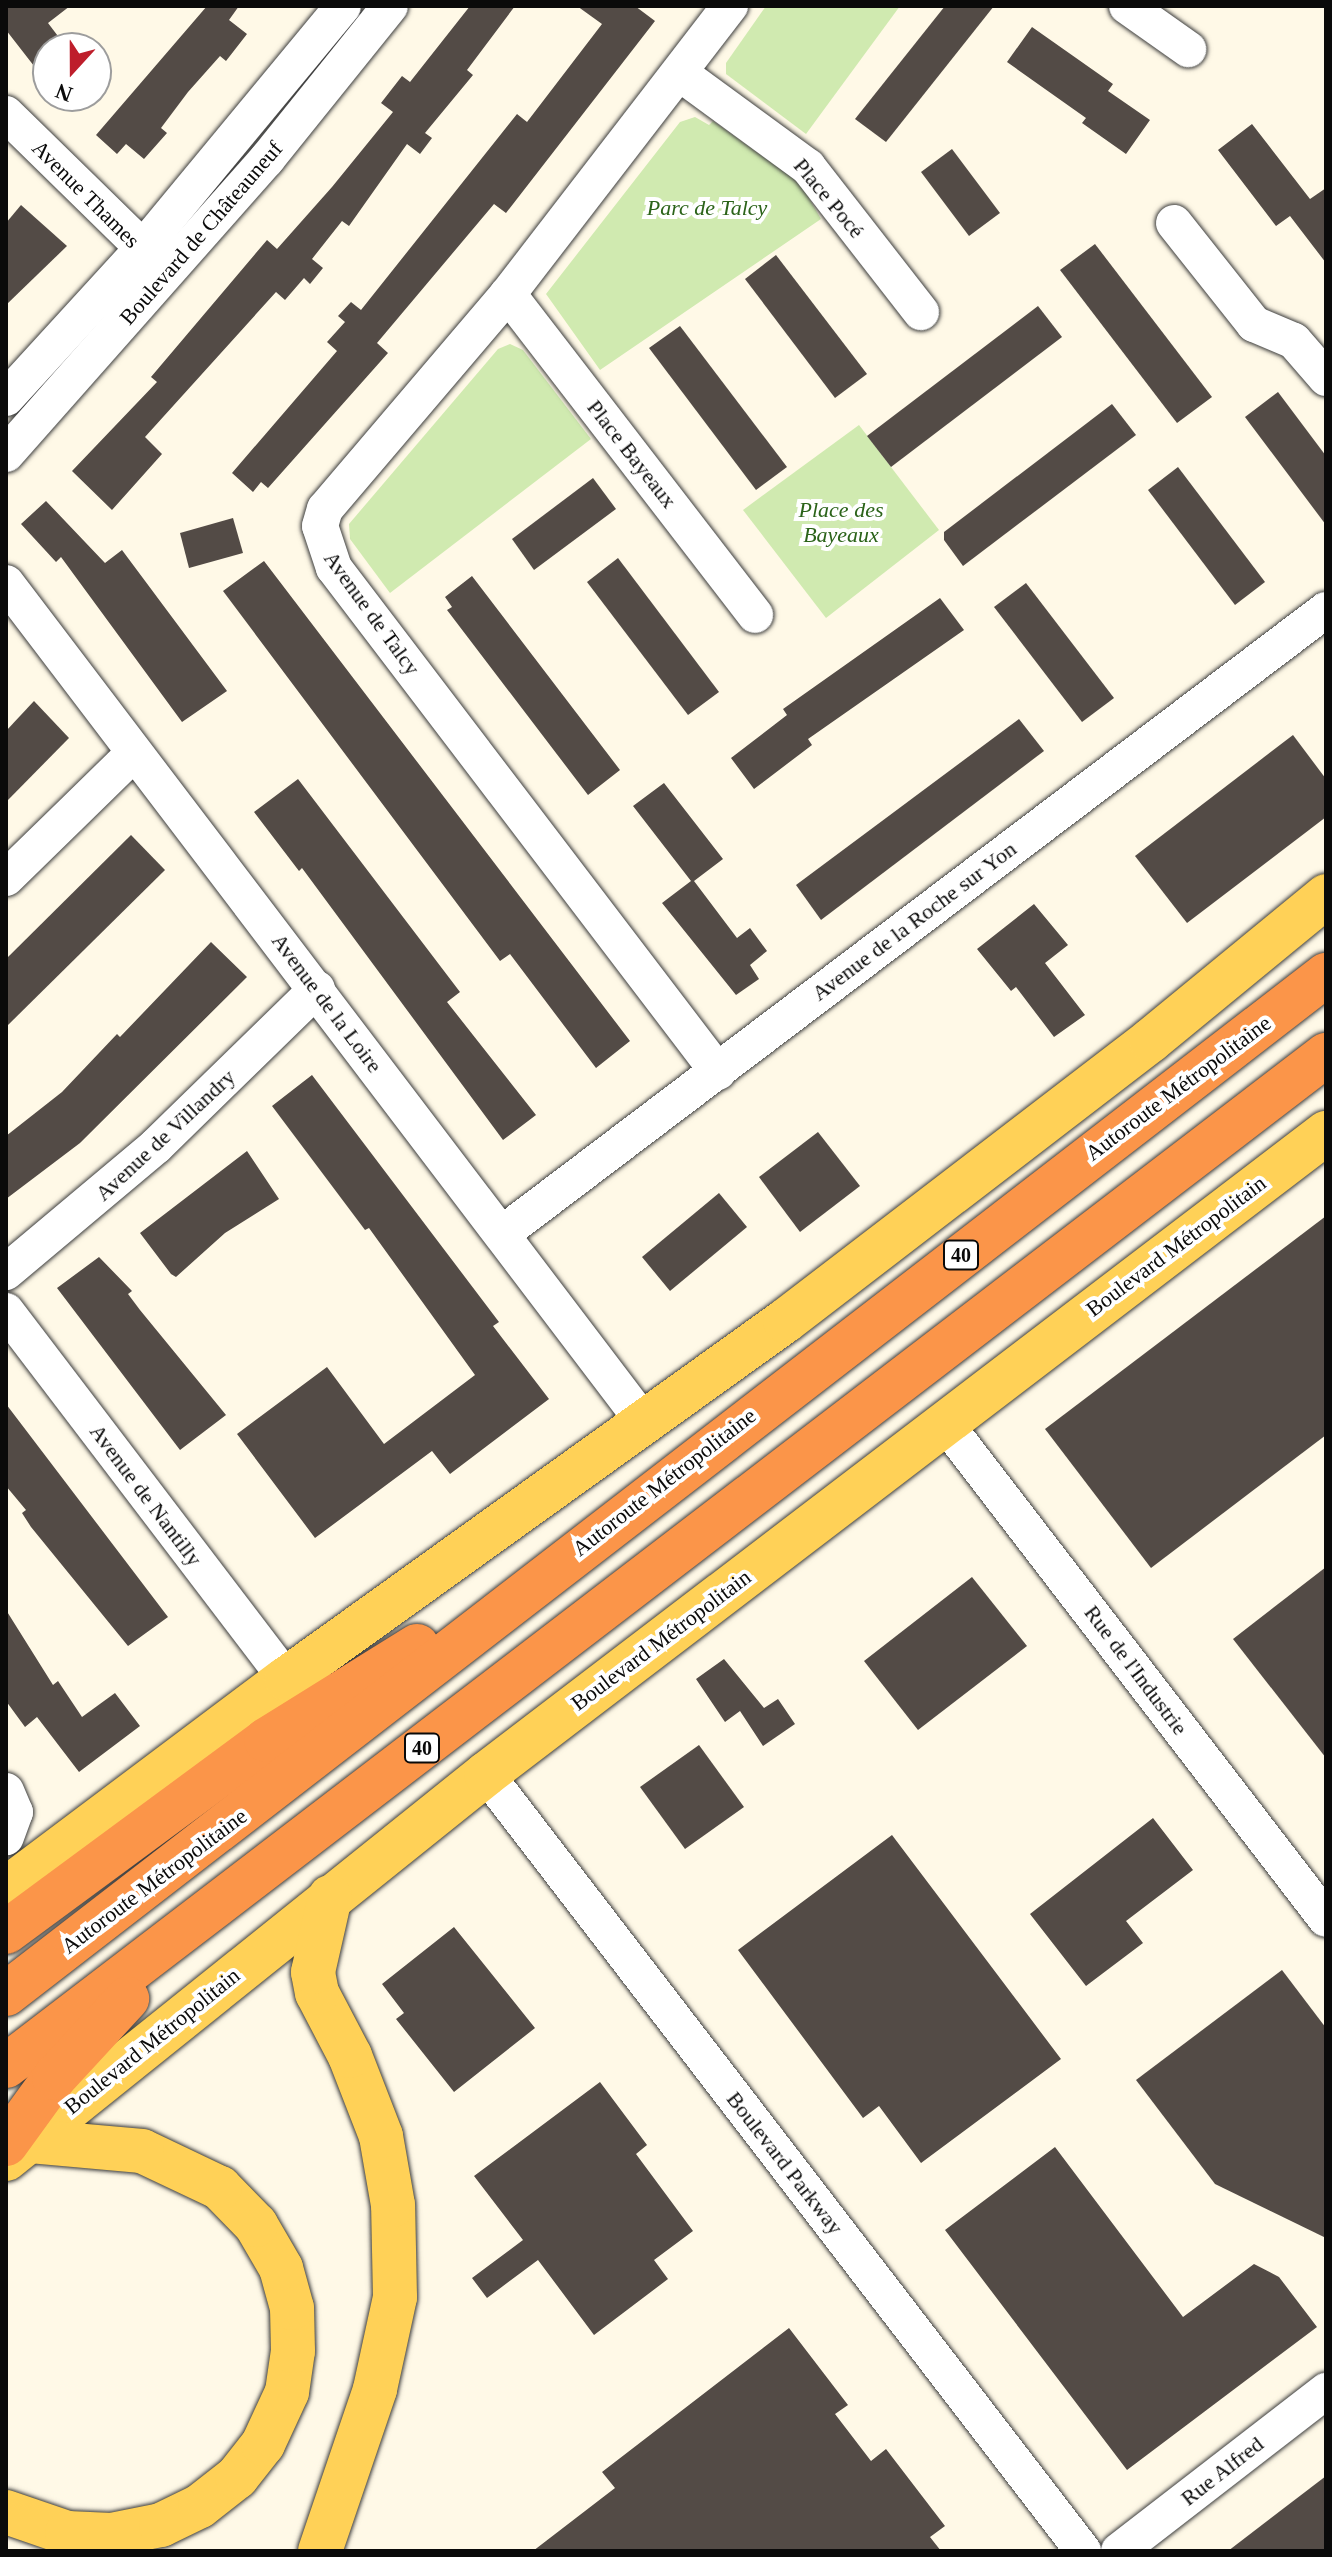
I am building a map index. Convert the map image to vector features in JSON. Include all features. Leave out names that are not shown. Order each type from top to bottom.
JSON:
[{"type":"highway","name":"Autoroute Métropolitaine","points":[[6,1994],[595,1534],[1326,975]]},
{"type":"highway","name":"40","points":[[6,2066],[1326,1055]]},
{"type":"highway","points":[[6,1932],[266,1740],[595,1534]]},
{"type":"highway","points":[[14,2148],[54,2078],[207,1912]]},
{"type":"main road","points":[[6,1889],[286,1679],[646,1425],[1132,1055],[1326,896]]},
{"type":"main road","name":"Boulevard Métropolitain","points":[[14,2148],[486,1774],[1326,1133]]},
{"type":"main road","points":[[320,2551],[375,2389],[395,2297],[393,2205],[382,2143],[355,2068],[317,1993],[313,1972],[330,1897]]},
{"type":"main road","points":[[6,2512],[45,2528],[91,2536],[137,2532],[183,2516],[229,2485],[263,2444],[287,2392],[293,2351],[292,2308],[277,2259],[247,2213],[220,2188],[142,2151],[14,2148]]},
{"type":"street","name":"Boulevard de Châteauneuf","points":[[6,398],[155,260],[360,43],[390,6]]},
{"type":"street","name":"Avenue de Talcy","points":[[718,1072],[323,547],[320,526],[325,509],[508,294],[681,74],[730,6]]},
{"type":"street","points":[[1127,6],[1188,49]]},
{"type":"street","name":"Boulevard de Châteauneuf","points":[[6,454],[155,260],[329,11]]},
{"type":"street","points":[[329,11],[360,43]]},
{"type":"street","name":"Place Pocé","points":[[681,74],[808,167],[921,312]]},
{"type":"street","name":"Avenue Thames","points":[[6,114],[155,260]]},
{"type":"street","points":[[1174,223],[1254,324],[1294,341],[1326,378]]},
{"type":"street","name":"Place Bayeaux","points":[[508,294],[755,615]]},
{"type":"street","name":"Avenue de la Loire","points":[[6,583],[646,1425]]},
{"type":"street","name":"Avenue de la Roche sur Yon","points":[[503,1233],[1326,610]]},
{"type":"street","points":[[6,878],[134,753]]},
{"type":"street","name":"Avenue de Villandry","points":[[6,1272],[156,1146],[317,989]]},
{"type":"street","name":"Avenue de Nantilly","points":[[6,1311],[286,1679]]},
{"type":"street","name":"Rue de l'Industrie","points":[[945,1423],[1326,1919]]},
{"type":"street","name":"Boulevard Parkway","points":[[486,1774],[1083,2551]]},
{"type":"street","points":[[6,1791],[15,1812],[6,1837]]},
{"type":"street","name":"Rue Alfred","points":[[1119,2551],[1326,2391]]},
{"type":"green space","points":[[766,6],[900,6],[806,134],[726,74],[726,63]]},
{"type":"green space","name":"Parc de Talcy","points":[[695,117],[709,125],[713,121],[790,176],[802,186],[821,219],[600,370],[546,294],[680,122]]},
{"type":"green space","points":[[510,344],[523,350],[591,439],[390,593],[350,539],[349,524],[498,349]]},
{"type":"green space","name":"Place des Bayeaux","points":[[859,425],[939,530],[826,618],[743,510]]},
{"type":"building","points":[[6,6],[70,6],[48,23],[55,32],[32,32],[32,63],[6,30]]},
{"type":"building","points":[[207,6],[239,6],[229,20],[247,34],[226,61],[220,56],[188,92],[161,128],[167,133],[144,159],[126,144],[117,154],[96,135]]},
{"type":"building","points":[[470,6],[515,6],[467,70],[473,75],[425,133],[432,138],[420,154],[407,144],[349,226],[342,221],[312,259],[323,268],[310,284],[304,278],[285,300],[276,292],[145,437],[162,454],[112,510],[72,471],[157,382],[151,377],[267,240],[277,249],[332,187],[393,112],[381,103],[402,76],[410,82]]},
{"type":"building","points":[[577,6],[635,6],[655,21],[506,213],[494,204],[377,343],[388,353],[268,488],[261,482],[253,492],[232,473],[337,351],[327,342],[345,322],[338,316],[351,302],[361,310],[517,114],[527,122],[602,24]]},
{"type":"building","points":[[945,6],[994,6],[886,142],[855,119]]},
{"type":"building","points":[[1032,27],[1113,84],[1108,91],[1150,120],[1126,154],[1082,123],[1086,118],[1007,62]]},
{"type":"building","points":[[1252,124],[1310,199],[1326,188],[1326,263],[1290,216],[1276,226],[1218,150]]},
{"type":"building","points":[[952,149],[1000,213],[969,236],[921,172]]},
{"type":"building","points":[[21,205],[67,246],[6,305],[6,223]]},
{"type":"building","points":[[1095,244],[1212,397],[1177,423],[1060,270]]},
{"type":"building","points":[[776,255],[867,374],[835,398],[745,279]]},
{"type":"building","points":[[1038,306],[1062,337],[891,467],[867,436]]},
{"type":"building","points":[[680,326],[787,467],[756,490],[649,348]]},
{"type":"building","points":[[1278,392],[1326,456],[1326,525],[1245,417]]},
{"type":"building","points":[[1112,404],[1136,435],[963,566],[944,540],[944,532]]},
{"type":"building","points":[[1178,467],[1265,582],[1235,605],[1148,490]]},
{"type":"building","points":[[593,478],[616,509],[534,570],[512,539]]},
{"type":"building","points":[[46,501],[105,563],[122,550],[227,691],[182,722],[61,557],[56,562],[21,524]]},
{"type":"building","points":[[233,518],[243,553],[189,568],[180,533]]},
{"type":"building","points":[[618,558],[719,692],[688,715],[587,582]]},
{"type":"building","points":[[264,561],[630,1041],[596,1068],[510,954],[500,961],[223,591]]},
{"type":"building","points":[[472,576],[620,770],[588,795],[447,610],[452,607],[445,597]]},
{"type":"building","points":[[1026,583],[1114,698],[1082,722],[994,607]]},
{"type":"building","points":[[940,598],[964,630],[808,739],[812,745],[754,789],[731,758],[787,715],[783,709]]},
{"type":"building","points":[[34,701],[69,738],[6,802],[6,731]]},
{"type":"building","points":[[1019,719],[1044,751],[821,920],[796,885]]},
{"type":"building","points":[[1293,735],[1326,779],[1326,817],[1187,923],[1135,856]]},
{"type":"building","points":[[298,779],[460,992],[447,1002],[536,1115],[503,1140],[302,868],[299,871],[254,812]]},
{"type":"building","points":[[664,783],[723,859],[694,881],[737,938],[750,928],[767,951],[750,965],[759,979],[736,995],[662,903],[691,881],[633,806]]},
{"type":"building","points":[[131,835],[165,870],[6,1027],[6,959]]},
{"type":"building","points":[[1034,904],[1068,945],[1045,963],[1085,1015],[1054,1037],[1016,987],[1011,991],[977,949]]},
{"type":"building","points":[[211,942],[247,977],[80,1143],[6,1199],[6,1136],[62,1092]]},
{"type":"building","points":[[312,1075],[499,1322],[493,1326],[549,1399],[450,1474],[432,1451],[315,1538],[237,1434],[327,1367],[384,1444],[475,1375],[369,1228],[365,1230],[272,1106]]},
{"type":"building","points":[[818,1132],[860,1186],[800,1232],[759,1177]]},
{"type":"building","points":[[247,1151],[279,1199],[225,1233],[176,1277],[140,1233]]},
{"type":"building","points":[[719,1193],[747,1227],[670,1291],[642,1257]]},
{"type":"building","points":[[1326,1216],[1326,1435],[1151,1568],[1045,1429]]},
{"type":"building","points":[[99,1257],[132,1291],[128,1294],[140,1310],[226,1415],[180,1450],[57,1288]]},
{"type":"building","points":[[6,1404],[168,1617],[128,1646],[31,1527],[22,1513],[26,1510],[6,1486]]},
{"type":"building","points":[[1326,1567],[1326,1758],[1233,1639]]},
{"type":"building","points":[[972,1577],[1027,1646],[918,1730],[864,1661]]},
{"type":"building","points":[[6,1610],[53,1685],[58,1681],[82,1717],[115,1693],[140,1726],[79,1772],[37,1717],[25,1727],[6,1701]]},
{"type":"building","points":[[724,1659],[764,1708],[778,1699],[795,1724],[763,1746],[740,1711],[725,1722],[696,1679]]},
{"type":"building","points":[[699,1745],[744,1807],[685,1849],[640,1787]]},
{"type":"building","points":[[1153,1818],[1193,1870],[1126,1921],[1143,1943],[1086,1986],[1030,1914]]},
{"type":"building","points":[[892,1835],[1061,2059],[921,2163],[879,2106],[863,2118],[738,1950]]},
{"type":"building","points":[[454,1927],[535,2028],[454,2092],[396,2019],[404,2013],[382,1984]]},
{"type":"building","points":[[1282,1970],[1326,2028],[1326,2238],[1215,2184],[1136,2080]]},
{"type":"building","points":[[600,2082],[647,2145],[636,2154],[693,2231],[654,2260],[668,2279],[594,2335],[538,2260],[487,2298],[472,2278],[523,2240],[474,2176]]},
{"type":"building","points":[[1055,2147],[1183,2317],[1254,2264],[1279,2277],[1317,2327],[1127,2470],[945,2230]]},
{"type":"building","points":[[789,2328],[848,2405],[835,2414],[871,2461],[886,2449],[945,2526],[930,2537],[941,2551],[533,2551],[615,2488],[602,2472]]},
{"type":"building","points":[[1326,2476],[1326,2551],[1228,2551]]}]
